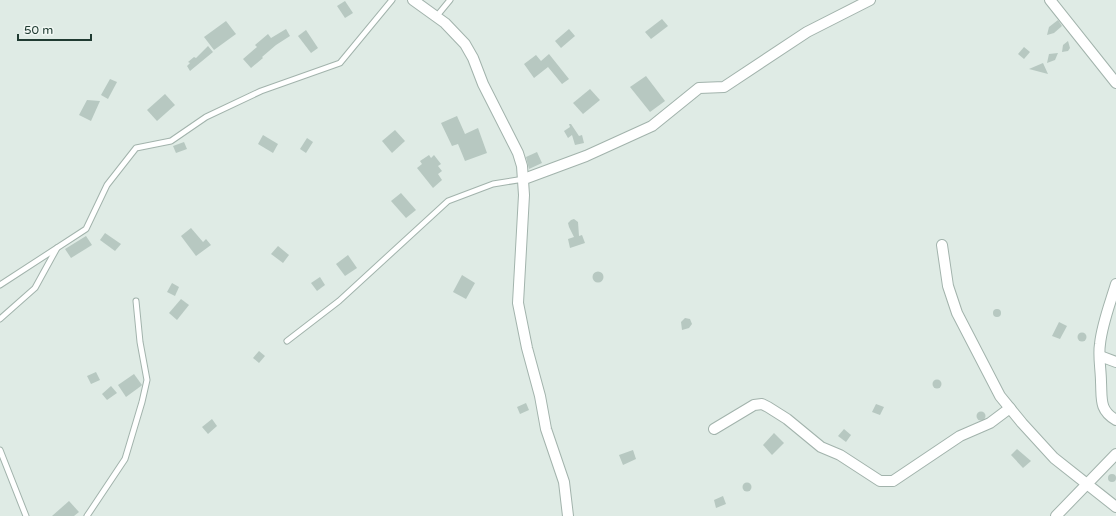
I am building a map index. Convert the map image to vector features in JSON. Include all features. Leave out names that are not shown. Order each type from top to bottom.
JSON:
[{"type":"street","points":[[413,0],[436,17],[464,44],[473,58],[483,84],[518,154],[522,166],[524,179],[523,224],[518,303],[527,348],[540,396],[546,429],[564,482],[568,516]]},
{"type":"street","points":[[524,179],[586,156],[652,126],[699,88],[724,87],[807,32],[870,0]]},
{"type":"street","points":[[1050,0],[1116,83]]},
{"type":"street","points":[[942,245],[948,286],[957,313],[994,386],[1010,408],[1054,458],[1116,507]]},
{"type":"street","points":[[1116,284],[1105,316],[1099,345],[1101,399],[1104,409],[1116,420]]},
{"type":"street","points":[[1100,356],[1116,362]]},
{"type":"street","points":[[714,429],[754,405],[762,404],[768,406],[821,447],[840,455],[880,481],[885,482],[893,481],[960,436],[990,423],[1010,408]]},
{"type":"street","points":[[1056,516],[1116,454]]},
{"type":"lane","points":[[0,285],[86,228],[107,185],[136,148],[171,141],[206,117],[260,91],[340,62],[392,0]]},
{"type":"lane","points":[[436,17],[450,0]]},
{"type":"lane","points":[[287,341],[339,301],[448,201],[492,184],[524,179]]},
{"type":"lane","points":[[0,319],[36,288],[57,247]]},
{"type":"lane","points":[[87,516],[125,459],[142,402],[147,380],[140,342],[136,301]]},
{"type":"lane","points":[[0,450],[26,516]]},
{"type":"building","points":[[345,1],[353,13],[345,18],[337,6]]},
{"type":"building","points":[[662,19],[668,26],[651,39],[645,32]]},
{"type":"building","points":[[1058,20],[1062,26],[1054,33],[1047,35],[1049,27]]},
{"type":"building","points":[[226,21],[236,34],[214,50],[204,37]]},
{"type":"building","points":[[286,29],[290,36],[276,45],[251,68],[243,59],[257,47],[255,45],[268,34],[271,38]]},
{"type":"building","points":[[569,29],[575,36],[561,48],[555,41]]},
{"type":"building","points":[[306,30],[318,48],[311,53],[298,36]]},
{"type":"building","points":[[1068,41],[1070,48],[1068,51],[1062,52],[1063,45]]},
{"type":"building","points":[[208,46],[213,52],[190,71],[187,66],[190,63],[188,62],[194,57],[196,58]]},
{"type":"building","points":[[1024,47],[1030,52],[1024,59],[1018,54]]},
{"type":"building","points":[[1058,53],[1055,60],[1047,63],[1049,54]]},
{"type":"building","points":[[549,54],[569,79],[562,84],[548,67],[534,78],[524,64],[536,55],[541,61]]},
{"type":"building","points":[[1043,63],[1048,74],[1029,69]]},
{"type":"building","points":[[646,76],[665,101],[650,112],[630,87]]},
{"type":"building","points":[[110,79],[117,82],[108,99],[101,95]]},
{"type":"building","points":[[590,89],[600,100],[583,114],[573,103]]},
{"type":"building","points":[[165,94],[175,105],[157,121],[147,110]]},
{"type":"building","points":[[87,100],[100,101],[91,121],[79,115]]},
{"type":"building","points":[[457,116],[465,134],[478,128],[487,153],[465,161],[458,144],[452,146],[441,123]]},
{"type":"building","points":[[569,124],[571,124],[579,136],[582,135],[584,143],[575,145],[572,135],[568,138],[564,131],[570,127]]},
{"type":"building","points":[[395,130],[405,141],[392,153],[382,141]]},
{"type":"building","points":[[263,135],[278,144],[273,153],[258,144]]},
{"type":"building","points":[[307,138],[313,142],[306,153],[300,149]]},
{"type":"building","points":[[184,142],[187,149],[176,153],[173,146]]},
{"type":"building","points":[[537,152],[542,163],[529,169],[526,157]]},
{"type":"building","points":[[429,155],[431,158],[434,155],[441,164],[438,166],[442,171],[438,174],[442,180],[433,188],[417,168],[422,164],[420,161]]},
{"type":"building","points":[[401,193],[416,210],[406,218],[391,201]]},
{"type":"building","points":[[574,219],[578,222],[579,236],[582,235],[585,243],[570,248],[568,239],[574,237],[568,223]]},
{"type":"building","points":[[191,228],[203,242],[206,239],[211,245],[196,256],[181,236]]},
{"type":"building","points":[[105,233],[121,244],[115,251],[100,240]]},
{"type":"building","points":[[86,236],[92,245],[71,258],[65,249]]},
{"type":"building","points":[[278,246],[289,255],[283,263],[271,254]]},
{"type":"building","points":[[348,255],[357,268],[345,276],[336,264]]},
{"type":"building","points":[[596,272],[600,272],[602,273],[602,281],[596,282],[593,279],[593,275]]},
{"type":"building","points":[[462,275],[475,283],[466,299],[453,292]]},
{"type":"building","points":[[320,277],[325,285],[317,291],[311,283]]},
{"type":"building","points":[[172,283],[179,287],[175,296],[167,292]]},
{"type":"building","points":[[181,299],[189,305],[177,320],[169,313]]},
{"type":"building","points":[[995,309],[999,309],[1001,313],[999,317],[995,317],[993,315],[993,311]]},
{"type":"building","points":[[685,318],[690,319],[692,324],[689,328],[682,330],[681,322]]},
{"type":"building","points":[[1059,322],[1067,326],[1060,339],[1052,336]]},
{"type":"building","points":[[1080,333],[1084,333],[1086,337],[1084,341],[1080,341],[1078,339],[1078,335]]},
{"type":"building","points":[[259,351],[265,356],[259,363],[253,358]]},
{"type":"building","points":[[96,372],[100,380],[91,384],[87,376]]},
{"type":"building","points":[[134,374],[142,385],[126,397],[118,385]]},
{"type":"building","points":[[935,380],[939,380],[941,384],[939,388],[935,388],[933,386],[933,382]]},
{"type":"building","points":[[111,386],[117,393],[107,400],[102,394]]},
{"type":"building","points":[[526,403],[529,410],[520,414],[517,407]]},
{"type":"building","points":[[876,404],[884,407],[880,415],[872,412]]},
{"type":"building","points":[[979,412],[983,412],[985,416],[983,420],[979,420],[977,418],[977,414]]},
{"type":"building","points":[[212,419],[217,426],[208,434],[202,427]]},
{"type":"building","points":[[844,429],[851,435],[846,442],[838,436]]},
{"type":"building","points":[[774,433],[784,443],[772,455],[763,445]]},
{"type":"building","points":[[1017,449],[1031,461],[1023,468],[1011,455]]},
{"type":"building","points":[[633,450],[636,459],[623,465],[619,455]]},
{"type":"building","points":[[1110,474],[1114,474],[1116,478],[1114,482],[1110,482],[1108,480],[1108,476]]},
{"type":"building","points":[[745,483],[749,483],[751,487],[749,491],[745,491],[743,489],[743,485]]},
{"type":"building","points":[[723,496],[726,504],[716,508],[714,500]]},
{"type":"building","points":[[69,501],[79,512],[74,516],[52,516]]}]
